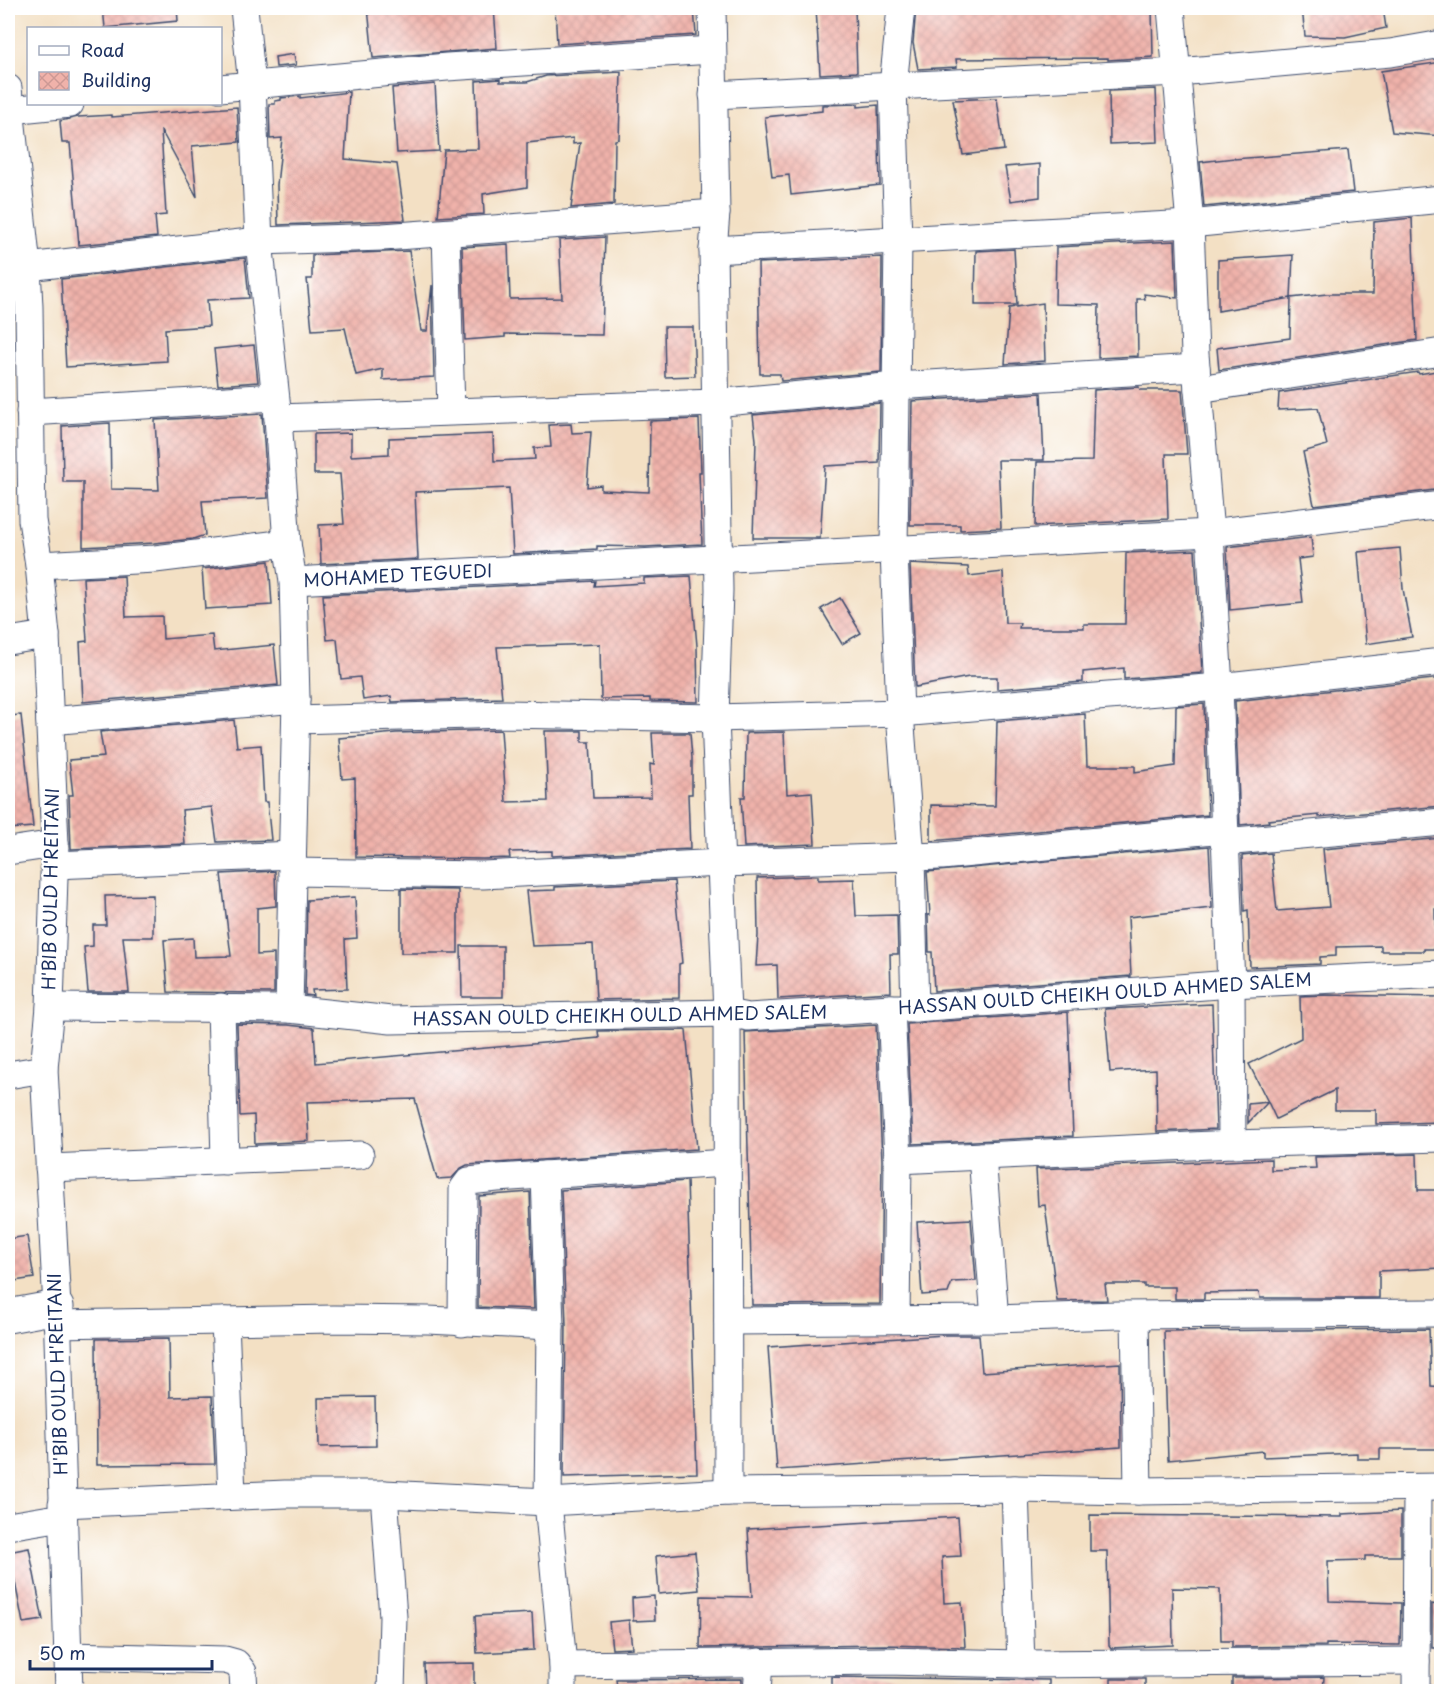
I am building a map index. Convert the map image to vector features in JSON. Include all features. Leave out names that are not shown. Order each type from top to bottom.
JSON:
[{"type":"street","name":"MOHAMED TEGUEDI","points":[[244,8],[252,85],[259,241],[277,408],[287,543],[293,581],[1210,533],[1442,505]]},
{"type":"street","points":[[712,8],[716,213],[713,250],[719,590],[715,718],[723,863],[727,1013],[728,1492]]},
{"type":"street","points":[[896,1319],[898,1160],[911,858],[900,713],[894,550],[898,240],[893,86],[901,8]]},
{"type":"street","points":[[1171,8],[1190,224],[1197,379],[1210,533],[1219,687],[1231,984],[1232,1144]]},
{"type":"street","points":[[713,95],[1178,72],[1390,53],[1442,44]]},
{"type":"street","points":[[222,88],[447,67],[712,50]]},
{"type":"street","points":[[9,99],[27,100]]},
{"type":"street","name":"H'BIB OULD H'REITANI","points":[[9,99],[11,148],[27,267],[19,309],[30,412],[20,522],[39,565],[46,635],[50,721],[55,855],[50,1007],[44,1069],[57,1316],[69,1692]]},
{"type":"street","points":[[713,250],[1190,224],[1442,199]]},
{"type":"street","points":[[27,267],[259,241],[383,237],[716,213]]},
{"type":"street","points":[[446,232],[451,411]]},
{"type":"street","points":[[30,412],[277,408],[451,411],[715,403],[896,386],[1197,379],[1442,352]]},
{"type":"street","points":[[39,565],[155,559],[287,543]]},
{"type":"street","points":[[289,1009],[296,709],[293,581]]},
{"type":"street","points":[[8,640],[46,635]]},
{"type":"street","points":[[50,721],[296,709],[715,718],[900,713],[1219,687],[1442,662]]},
{"type":"street","points":[[8,851],[55,855],[292,863],[483,875],[723,863],[911,858],[1442,822]]},
{"type":"street","name":"HASSAN OULD CHEIKH OULD AHMED SALEM","points":[[50,1007],[289,1009],[391,1020],[727,1013],[748,1017],[1231,984],[1442,974]]},
{"type":"street","points":[[220,1007],[225,1161]]},
{"type":"street","points":[[8,1075],[44,1069]]},
{"type":"street","points":[[898,1160],[1232,1144],[1442,1138]]},
{"type":"street","points":[[49,1168],[360,1155]]},
{"type":"street","points":[[981,1156],[996,1319]]},
{"type":"street","points":[[462,1323],[463,1189],[473,1180],[726,1163]]},
{"type":"street","points":[[544,1175],[550,1326],[548,1502],[563,1678],[759,1662],[885,1661],[1020,1664],[1416,1660]]},
{"type":"street","points":[[728,1321],[1442,1313]]},
{"type":"street","points":[[8,1316],[225,1321],[428,1320],[550,1326]]},
{"type":"street","points":[[1135,1316],[1138,1491]]},
{"type":"street","points":[[225,1321],[232,1495]]},
{"type":"street","points":[[8,1526],[62,1511],[232,1495],[384,1494],[548,1502],[728,1492],[1015,1489],[1138,1491],[1429,1487],[1416,1660],[1416,1692]]},
{"type":"street","points":[[1015,1489],[1020,1664]]},
{"type":"street","points":[[384,1494],[393,1617],[392,1692]]},
{"type":"street","points":[[69,1656],[225,1660],[236,1663],[243,1672],[244,1692]]},
{"type":"street","points":[[757,1692],[759,1662]]},
{"type":"building","points":[[103,8],[177,8],[178,21],[105,27]]},
{"type":"building","points":[[368,8],[494,8],[497,48],[373,58]]},
{"type":"building","points":[[555,8],[694,8],[696,35],[557,44]]},
{"type":"building","points":[[816,8],[855,8],[857,72],[820,74]]},
{"type":"building","points":[[916,8],[1152,8],[1153,57],[1108,60],[1108,58],[956,59],[957,67],[918,69],[913,43]]},
{"type":"building","points":[[1302,8],[1383,8],[1386,28],[1345,37],[1305,36]]},
{"type":"building","points":[[294,54],[296,65],[276,67],[275,57]]},
{"type":"building","points":[[1442,62],[1442,136],[1392,132],[1381,71]]},
{"type":"building","points":[[621,72],[619,139],[615,140],[614,204],[571,208],[580,143],[573,144],[573,138],[527,143],[527,187],[483,194],[484,214],[438,217],[444,150],[478,149],[476,81],[500,79],[500,82],[527,82],[546,76]]},
{"type":"building","points":[[435,84],[439,151],[397,153],[392,88]]},
{"type":"building","points":[[1156,89],[1158,142],[1110,144],[1109,91]]},
{"type":"building","points":[[349,92],[345,159],[397,164],[405,220],[278,225],[277,185],[282,138],[270,139],[269,104],[275,104],[275,101],[281,98]]},
{"type":"building","points":[[997,98],[1004,150],[963,155],[953,100]]},
{"type":"building","points":[[858,104],[858,107],[878,105],[880,185],[791,195],[789,175],[772,177],[765,117],[822,111],[822,105]]},
{"type":"building","points":[[237,107],[239,142],[192,146],[197,197],[161,130],[166,215],[155,216],[157,237],[79,245],[70,143],[62,143],[60,121],[78,117],[112,115],[112,117]]},
{"type":"building","points":[[1348,150],[1353,192],[1204,207],[1200,162]]},
{"type":"building","points":[[1040,164],[1040,197],[1011,201],[1005,167]]},
{"type":"building","points":[[1412,218],[1417,340],[1219,370],[1217,348],[1290,338],[1291,298],[1327,294],[1373,294],[1374,222]]},
{"type":"building","points":[[605,237],[602,335],[505,334],[505,337],[465,340],[462,247],[508,244],[510,299],[562,298],[559,240]]},
{"type":"building","points":[[1175,241],[1177,298],[1144,294],[1145,299],[1137,299],[1138,356],[1098,358],[1099,305],[1055,304],[1056,247]]},
{"type":"building","points":[[1014,249],[1017,305],[975,305],[976,251]]},
{"type":"building","points":[[409,251],[421,331],[427,331],[432,285],[434,377],[383,380],[383,369],[356,375],[345,328],[312,330],[307,279],[312,279],[312,255]]},
{"type":"building","points":[[1293,255],[1291,298],[1218,311],[1218,260]]},
{"type":"building","points":[[882,257],[881,372],[781,381],[780,374],[760,374],[758,263]]},
{"type":"building","points":[[245,258],[249,298],[207,300],[209,326],[165,329],[167,361],[66,367],[61,279]]},
{"type":"building","points":[[1043,303],[1045,361],[1005,364],[1009,308]]},
{"type":"building","points":[[664,327],[693,327],[695,376],[665,377]]},
{"type":"building","points":[[254,345],[258,382],[218,385],[214,349]]},
{"type":"building","points":[[1442,370],[1442,489],[1314,505],[1303,452],[1327,445],[1318,408],[1278,410],[1279,393]]},
{"type":"building","points":[[1139,387],[1140,390],[1182,390],[1187,454],[1166,454],[1168,519],[1035,526],[1037,462],[1092,461],[1094,390]]},
{"type":"building","points":[[1041,393],[1044,460],[998,460],[1001,528],[960,530],[960,525],[910,525],[912,401]]},
{"type":"building","points":[[880,403],[879,463],[825,466],[820,538],[753,538],[756,440],[753,415]]},
{"type":"building","points":[[262,414],[268,498],[202,501],[205,535],[193,539],[83,547],[83,482],[63,482],[62,426],[110,423],[111,489],[159,490],[155,420]]},
{"type":"building","points":[[699,419],[702,544],[645,547],[597,546],[597,549],[513,554],[509,488],[415,492],[418,559],[321,564],[319,525],[344,524],[340,474],[314,474],[314,434],[351,433],[351,456],[389,454],[389,438],[493,434],[494,461],[535,459],[534,448],[551,447],[549,425],[571,424],[572,433],[591,432],[587,487],[601,485],[601,490],[649,492],[650,421]]},
{"type":"building","points":[[1311,537],[1313,557],[1298,559],[1303,603],[1230,610],[1227,547]]},
{"type":"building","points":[[1400,548],[1403,589],[1412,637],[1366,644],[1358,552]]},
{"type":"building","points":[[1195,550],[1202,673],[1124,679],[1124,668],[1083,672],[1083,682],[997,689],[997,677],[969,677],[915,687],[910,564],[968,567],[969,576],[1003,572],[1005,623],[1020,623],[1019,628],[1084,628],[1084,624],[1125,624],[1126,553]]},
{"type":"building","points":[[269,561],[272,605],[205,609],[202,569]]},
{"type":"building","points":[[124,576],[126,617],[162,616],[163,639],[212,635],[214,651],[274,645],[278,685],[83,702],[80,642],[87,641],[83,578]]},
{"type":"building","points":[[691,576],[697,646],[698,702],[650,701],[650,698],[601,699],[600,644],[497,647],[502,698],[392,702],[391,696],[363,700],[360,677],[341,679],[337,639],[327,640],[323,595],[595,581],[594,586],[644,583],[644,578]]},
{"type":"building","points":[[840,598],[861,633],[842,644],[821,609]]},
{"type":"building","points":[[1442,678],[1442,806],[1319,817],[1319,815],[1240,825],[1235,701]]},
{"type":"building","points":[[1204,704],[1208,815],[931,841],[931,805],[995,806],[997,721],[1085,714],[1087,766],[1135,766],[1135,772],[1175,766],[1176,706]]},
{"type":"building","points":[[21,715],[33,827],[8,829],[8,716]]},
{"type":"building","points":[[234,720],[237,747],[261,745],[264,802],[267,802],[271,840],[217,842],[212,807],[182,810],[185,844],[71,849],[69,795],[73,795],[69,760],[104,757],[100,732]]},
{"type":"building","points":[[501,730],[506,802],[548,801],[545,731],[582,731],[582,742],[590,742],[593,798],[651,797],[650,764],[654,765],[652,733],[690,733],[692,794],[688,794],[690,849],[552,856],[552,851],[509,852],[510,858],[483,859],[356,857],[355,778],[342,779],[339,738],[396,733]]},
{"type":"building","points":[[784,732],[787,794],[812,792],[815,844],[744,847],[741,797],[745,797],[746,733]]},
{"type":"building","points":[[1442,838],[1442,909],[1435,909],[1436,949],[1381,951],[1381,946],[1336,947],[1336,956],[1320,957],[1320,964],[1250,967],[1248,910],[1244,911],[1242,856],[1271,853],[1277,911],[1329,907],[1323,849]]},
{"type":"building","points":[[1209,846],[1212,908],[1128,917],[1131,976],[934,991],[932,952],[929,952],[928,915],[930,915],[927,872]]},
{"type":"building","points":[[275,871],[276,906],[257,908],[257,955],[274,954],[274,993],[168,992],[164,940],[193,938],[194,957],[231,956],[221,874]]},
{"type":"building","points":[[818,876],[818,880],[854,879],[856,916],[897,915],[898,954],[890,954],[891,992],[778,999],[777,965],[756,966],[757,878]]},
{"type":"building","points":[[674,881],[682,963],[679,964],[679,998],[596,1000],[593,944],[532,946],[526,891],[555,890],[555,887]]},
{"type":"building","points":[[401,889],[458,890],[458,953],[401,953]]},
{"type":"building","points":[[153,895],[153,937],[123,937],[129,992],[88,992],[84,947],[93,946],[93,925],[106,925],[105,896]]},
{"type":"building","points":[[355,897],[357,938],[345,939],[347,989],[312,990],[313,996],[305,995],[307,900]]},
{"type":"building","points":[[461,946],[503,946],[503,997],[462,997]]},
{"type":"building","points":[[1300,996],[1442,997],[1440,1122],[1376,1124],[1376,1110],[1335,1110],[1335,1090],[1276,1119],[1249,1064],[1301,1038]]},
{"type":"building","points":[[1212,1004],[1216,1129],[1157,1132],[1156,1069],[1110,1072],[1105,1009]]},
{"type":"building","points":[[1068,1012],[1073,1136],[913,1144],[907,1024]]},
{"type":"building","points":[[237,1024],[314,1028],[316,1063],[599,1038],[598,1031],[686,1030],[697,1149],[467,1165],[452,1178],[437,1179],[415,1099],[307,1102],[309,1141],[255,1144],[254,1115],[240,1116]]},
{"type":"building","points":[[876,1025],[882,1160],[880,1304],[752,1305],[745,1032]]},
{"type":"building","points":[[1268,1102],[1248,1123],[1248,1104]]},
{"type":"building","points":[[1417,1154],[1418,1190],[1442,1190],[1442,1268],[1379,1271],[1379,1298],[1260,1298],[1259,1292],[1204,1293],[1204,1299],[1175,1299],[1175,1287],[1105,1284],[1107,1300],[1057,1301],[1045,1205],[1038,1206],[1036,1169],[1271,1159],[1271,1170],[1316,1168],[1315,1157]]},
{"type":"building","points":[[687,1181],[697,1473],[564,1477],[566,1326],[561,1190]]},
{"type":"building","points":[[530,1192],[534,1309],[478,1307],[479,1196]]},
{"type":"building","points":[[971,1219],[976,1281],[952,1282],[948,1293],[922,1295],[917,1222]]},
{"type":"building","points":[[27,1236],[34,1278],[8,1282],[8,1239]]},
{"type":"building","points":[[1429,1329],[1431,1386],[1442,1387],[1442,1449],[1380,1449],[1380,1459],[1357,1459],[1357,1453],[1263,1457],[1263,1451],[1168,1460],[1164,1331]]},
{"type":"building","points":[[944,1335],[979,1335],[982,1372],[1120,1363],[1121,1447],[777,1470],[768,1347]]},
{"type":"building","points":[[169,1338],[170,1397],[212,1396],[215,1464],[97,1465],[96,1339]]},
{"type":"building","points":[[375,1397],[376,1446],[319,1447],[318,1398]]},
{"type":"building","points":[[1401,1511],[1401,1556],[1365,1556],[1365,1560],[1328,1561],[1329,1601],[1401,1603],[1400,1645],[1326,1644],[1326,1646],[1232,1647],[1232,1641],[1221,1641],[1220,1589],[1172,1588],[1173,1645],[1111,1648],[1109,1645],[1107,1551],[1090,1551],[1090,1515],[1342,1517],[1342,1514]]},
{"type":"building","points":[[958,1517],[961,1556],[942,1557],[944,1603],[962,1602],[965,1647],[885,1645],[700,1648],[701,1596],[752,1597],[748,1529]]},
{"type":"building","points":[[29,1548],[43,1620],[23,1623],[13,1572],[8,1573],[8,1552]]},
{"type":"building","points":[[695,1552],[699,1590],[659,1594],[656,1556]]},
{"type":"building","points":[[654,1596],[655,1620],[633,1621],[632,1598]]},
{"type":"building","points":[[1432,1604],[1437,1605],[1437,1622],[1442,1622],[1442,1648],[1432,1648]]},
{"type":"building","points":[[532,1613],[534,1650],[477,1653],[475,1616]]},
{"type":"building","points":[[629,1620],[632,1648],[612,1649],[609,1622]]},
{"type":"building","points":[[474,1663],[474,1692],[425,1692],[424,1664]]},
{"type":"building","points":[[832,1677],[1049,1680],[1049,1692],[832,1692]]},
{"type":"building","points":[[1324,1677],[1323,1692],[1232,1692],[1232,1678]]},
{"type":"building","points":[[742,1679],[741,1692],[618,1692],[616,1680]]},
{"type":"building","points":[[1111,1679],[1145,1679],[1145,1692],[1111,1692]]}]
